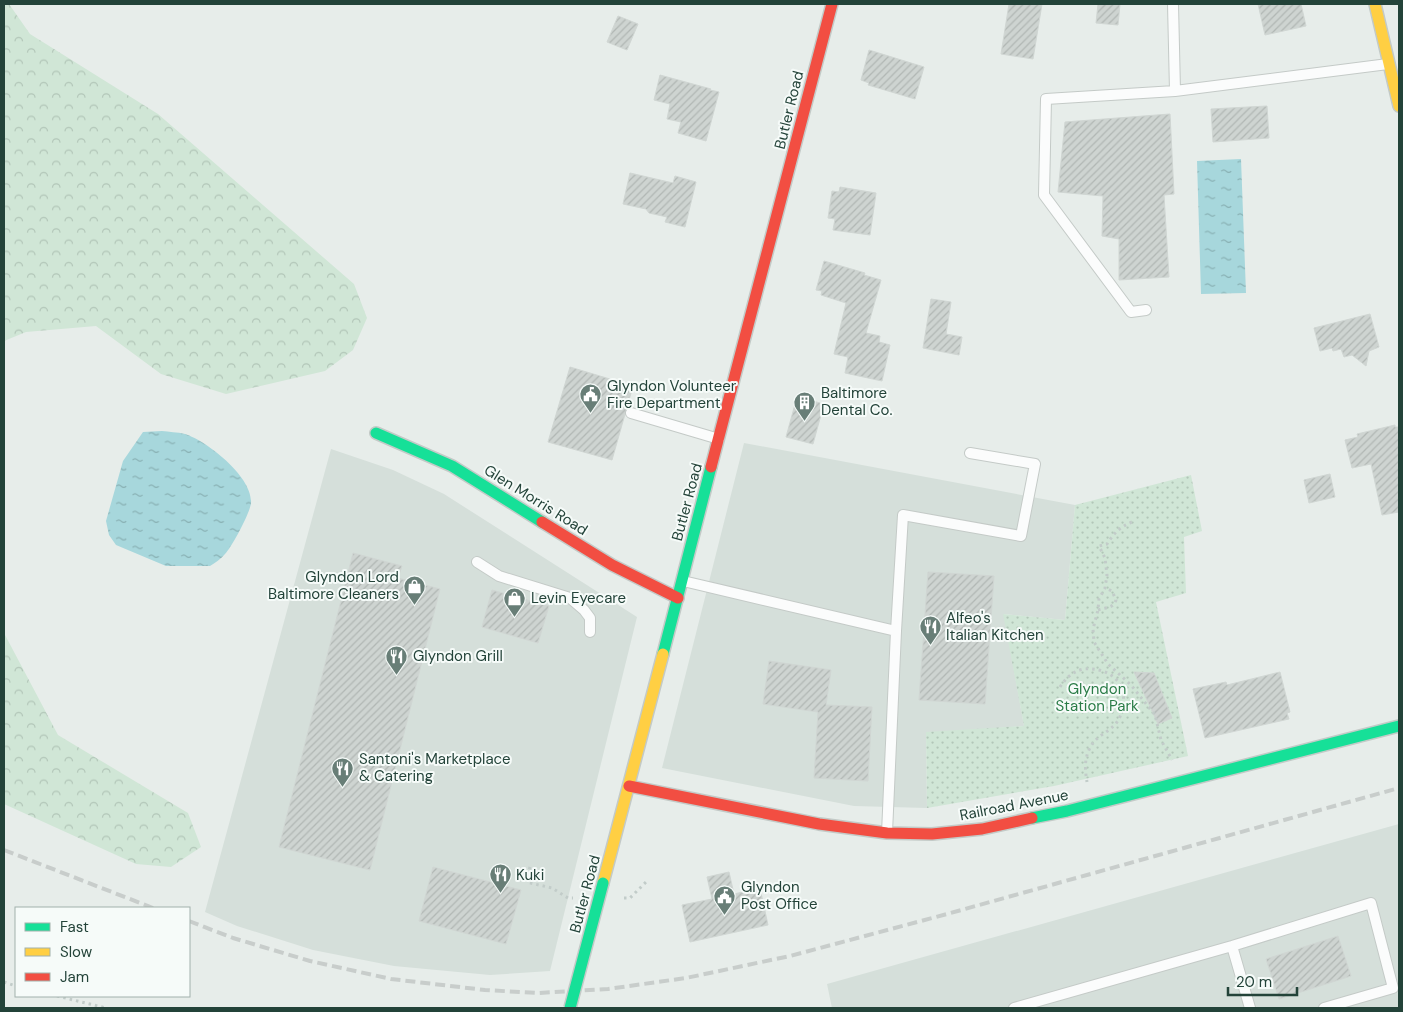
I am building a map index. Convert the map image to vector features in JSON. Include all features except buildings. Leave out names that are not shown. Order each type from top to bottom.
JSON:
[{"type":"street","name":"Butler Road","points":[[570,1008],[832,4]]},
{"type":"street","points":[[1375,4],[1399,106]]},
{"type":"street","name":"Glen Morris Road","points":[[376,433],[452,466],[612,565],[678,598]]},
{"type":"street","name":"Railroad Avenue","points":[[629,786],[819,824],[887,833],[932,834],[982,829],[1089,805],[1399,726]]},
{"type":"lane","points":[[1173,4],[1175,91]]},
{"type":"lane","points":[[1146,310],[1131,312],[1044,195],[1046,99],[1175,91],[1389,64]]},
{"type":"lane","points":[[631,412],[720,439]]},
{"type":"lane","points":[[887,833],[903,515],[1021,536],[1035,464],[970,453]]},
{"type":"lane","points":[[477,562],[499,576],[570,598],[590,618],[590,632]]},
{"type":"lane","points":[[682,580],[896,631]]},
{"type":"lane","points":[[1014,1008],[1232,946],[1371,903],[1393,988],[1324,1008]]},
{"type":"lane","points":[[1232,946],[1250,1008]]},
{"type":"path","points":[[1132,522],[1122,526],[1113,534],[1107,544],[1099,546],[1105,558],[1107,575],[1105,588],[1099,599],[1093,629],[1094,642],[1108,664],[1142,698],[1155,716],[1161,740],[1183,782]]},
{"type":"path","points":[[1098,610],[1111,608],[1115,605],[1116,600],[1112,591],[1105,588]]},
{"type":"path","points":[[1060,687],[1073,673],[1082,669],[1105,671],[1116,679],[1123,689],[1124,700],[1118,721],[1096,738],[1086,758],[1089,805]]},
{"type":"path","points":[[1116,679],[1121,676]]},
{"type":"path","points":[[61,997],[106,1008]]},
{"type":"shaded area","points":[[744,443],[1075,505],[1065,620],[1004,614],[1024,726],[926,733],[927,808],[854,806],[662,768]]},
{"type":"shaded area","points":[[331,449],[393,470],[444,494],[637,617],[550,971],[490,975],[394,966],[313,950],[237,926],[205,912]]},
{"type":"shaded area","points":[[1399,824],[1399,1008],[832,1008],[827,984]]},
{"type":"green space","points":[[4,4],[9,4],[30,34],[158,114],[354,284],[367,318],[353,350],[325,371],[226,394],[161,374],[96,326],[26,332],[4,341]]},
{"type":"green space","name":"Glyndon Station Park","points":[[1191,475],[1202,531],[1184,537],[1186,593],[1156,602],[1188,756],[1054,786],[927,808],[926,732],[1024,726],[1003,614],[1065,620],[1075,505]]},
{"type":"green space","points":[[4,633],[58,735],[188,813],[201,847],[171,867],[136,864],[4,804]]},
{"type":"water","points":[[1241,159],[1246,293],[1201,294],[1197,161]]},
{"type":"water","points":[[162,431],[185,434],[205,444],[227,461],[245,482],[250,493],[250,508],[236,537],[223,556],[210,566],[166,566],[116,545],[109,535],[106,521],[123,461],[143,432]]},
{"type":"railway","points":[[190,921],[233,938],[310,961],[391,979],[485,990],[538,993],[608,989],[686,978],[790,956],[1399,788]]},
{"type":"railway","points":[[4,850],[150,907]]},
{"type":"traffic: fast","points":[[376,433],[452,466],[542,522]]},
{"type":"traffic: fast","points":[[663,654],[711,467]]},
{"type":"traffic: fast","points":[[1032,818],[1067,811],[1399,726]]},
{"type":"traffic: fast","points":[[570,1008],[603,883]]},
{"type":"traffic: slow","points":[[1375,4],[1399,106]]},
{"type":"traffic: slow","points":[[603,883],[663,654]]},
{"type":"traffic: jam","points":[[711,467],[832,4]]},
{"type":"traffic: jam","points":[[542,522],[612,565],[678,598]]},
{"type":"traffic: jam","points":[[629,786],[819,824],[887,833],[932,834],[982,829],[1032,818]]},
{"type":"place","name":"Glyndon Volunteer Fire Department","points":[[591,414]]},
{"type":"place","name":"Baltimore Dental Co.","points":[[805,421]]},
{"type":"place","name":"Glyndon Lord Baltimore Cleaners","points":[[415,605]]},
{"type":"place","name":"Levin Eyecare","points":[[515,617]]},
{"type":"place","name":"Alfeo's Italian Kitchen","points":[[930,646]]},
{"type":"place","name":"Glyndon Grill","points":[[397,675]]},
{"type":"place","name":"Santoni's Marketplace & Catering","points":[[343,787]]},
{"type":"place","name":"Kuki","points":[[500,894]]},
{"type":"place","name":"Glyndon Post Office","points":[[725,915]]}]
